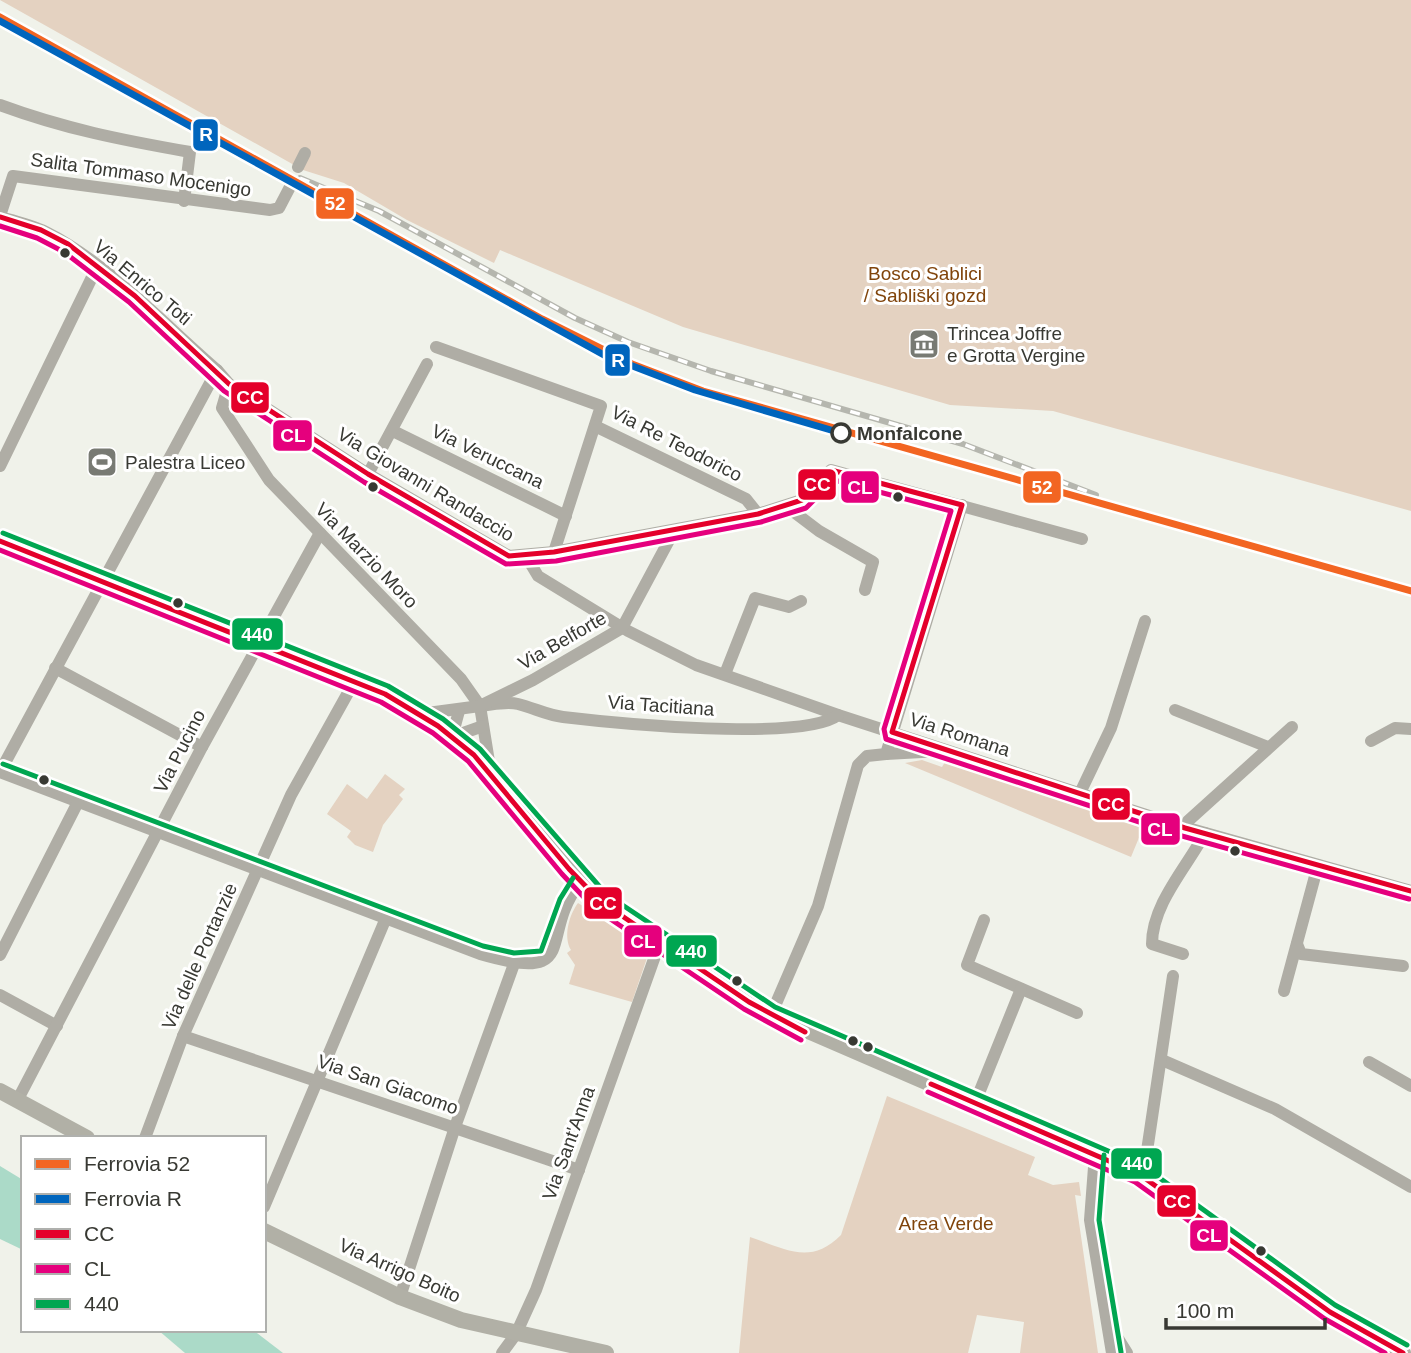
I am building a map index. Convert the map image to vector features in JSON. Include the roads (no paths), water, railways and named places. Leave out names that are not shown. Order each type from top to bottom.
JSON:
[{"type":"main road","points":[[0,541],[385,694],[420,714],[452,737],[491,774],[580,883],[600,901],[771,1016],[1139,1174],[1177,1198],[1330,1312],[1403,1353]]},
{"type":"main road","points":[[0,1091],[83,1136]]},
{"type":"main road","name":"Via Arrigo Boito","points":[[266,1232],[401,1297],[461,1320],[606,1353]]},
{"type":"street","points":[[0,105],[81,132],[190,152],[184,201]]},
{"type":"street","points":[[298,167],[305,153]]},
{"type":"street","name":"Salita Tommaso Mocenigo","points":[[0,216],[13,176],[184,201],[270,210],[279,208],[291,185]]},
{"type":"street","name":"Via Enrico Toti","points":[[0,216],[45,232],[97,267],[217,370]]},
{"type":"street","points":[[0,466],[97,267]]},
{"type":"street","name":"Via Re Teodorico","points":[[436,347],[601,406],[595,426],[746,499],[758,514]]},
{"type":"street","points":[[368,474],[426,364]]},
{"type":"street","points":[[217,370],[0,772],[259,871],[514,964],[537,964],[554,952],[565,904],[580,883]]},
{"type":"street","name":"Via Giovanni Randaccio","points":[[217,370],[229,384],[368,474],[509,556],[554,552],[758,514],[803,500],[831,470],[962,505]]},
{"type":"street","points":[[222,408],[229,384]]},
{"type":"street","name":"Via Marzio Moro","points":[[203,398],[222,408],[269,480],[461,680],[480,706],[491,774]]},
{"type":"street","points":[[554,552],[595,426]]},
{"type":"street","name":"Via Veruccana","points":[[393,431],[566,516]]},
{"type":"street","points":[[886,754],[962,505],[1082,539]]},
{"type":"street","points":[[786,506],[819,531],[873,562],[865,590]]},
{"type":"street","name":"Via Belforte","points":[[420,714],[459,711],[480,706],[533,680],[622,628],[674,531]]},
{"type":"street","name":"Via Pucino","points":[[17,1101],[202,747],[320,533]]},
{"type":"street","name":"Via Romana","points":[[526,556],[538,576],[669,654],[838,715],[1185,828],[1411,891]]},
{"type":"street","points":[[725,674],[755,598],[789,607],[801,601]]},
{"type":"street","points":[[1080,793],[1111,728],[1145,621]]},
{"type":"street","points":[[55,668],[202,747]]},
{"type":"street","name":"Via delle Portanzie","points":[[146,1136],[183,1036],[291,795],[354,682]]},
{"type":"street","name":"Via Tacitiana","points":[[480,706],[511,703],[563,717],[701,728],[794,727],[828,723],[838,715]]},
{"type":"street","points":[[1175,710],[1268,747]]},
{"type":"street","points":[[452,737],[459,711]]},
{"type":"street","points":[[452,737],[483,726]]},
{"type":"street","points":[[1185,828],[1188,821],[1292,727]]},
{"type":"street","points":[[1371,741],[1395,728],[1411,729]]},
{"type":"street","points":[[771,1016],[818,906],[858,765],[867,756],[958,752]]},
{"type":"street","points":[[0,954],[78,802]]},
{"type":"street","points":[[1183,954],[1152,944],[1152,936],[1160,908],[1205,833]]},
{"type":"street","points":[[1284,991],[1318,865]]},
{"type":"street","points":[[266,1203],[386,918]]},
{"type":"street","points":[[984,919],[967,965],[1077,1013]]},
{"type":"street","name":"Via Sant'Anna","points":[[502,1353],[516,1334],[536,1290],[660,942]]},
{"type":"street","points":[[1297,944],[1301,954],[1403,966]]},
{"type":"street","points":[[401,1297],[455,1127],[514,964]]},
{"type":"street","points":[[1139,1174],[1147,1151],[1173,976]]},
{"type":"street","points":[[975,1103],[1021,989]]},
{"type":"street","points":[[0,995],[57,1027]]},
{"type":"street","name":"Via San Giacomo","points":[[183,1036],[579,1170]]},
{"type":"street","points":[[1162,1060],[1275,1109],[1411,1187]]},
{"type":"street","points":[[1369,1062],[1411,1086]]},
{"type":"street","points":[[1095,1154],[1090,1220],[1112,1353]]},
{"type":"street","points":[[1106,1319],[1127,1353]]},
{"type":"railway","points":[[300,178],[379,211],[575,318],[628,342],[711,371],[963,444],[1096,495]]},
{"type":"rail line","name":"52","points":[[0,17],[542,319],[632,364],[703,391],[1411,591]]},
{"type":"rail line","name":"R","points":[[0,21],[604,355],[695,390],[841,433]]},
{"type":"place","name":"Trincea Joffre e Grotta Vergine","points":[[924,344]]},
{"type":"place","name":"Monfalcone","points":[[841,433]]},
{"type":"place","name":"Palestra Liceo","points":[[102,462]]},
{"type":"park label","name":"Bosco Sablici / Sabliški gozd","points":[[925,284]]},
{"type":"park label","name":"Area Verde","points":[[946,1223]]}]
